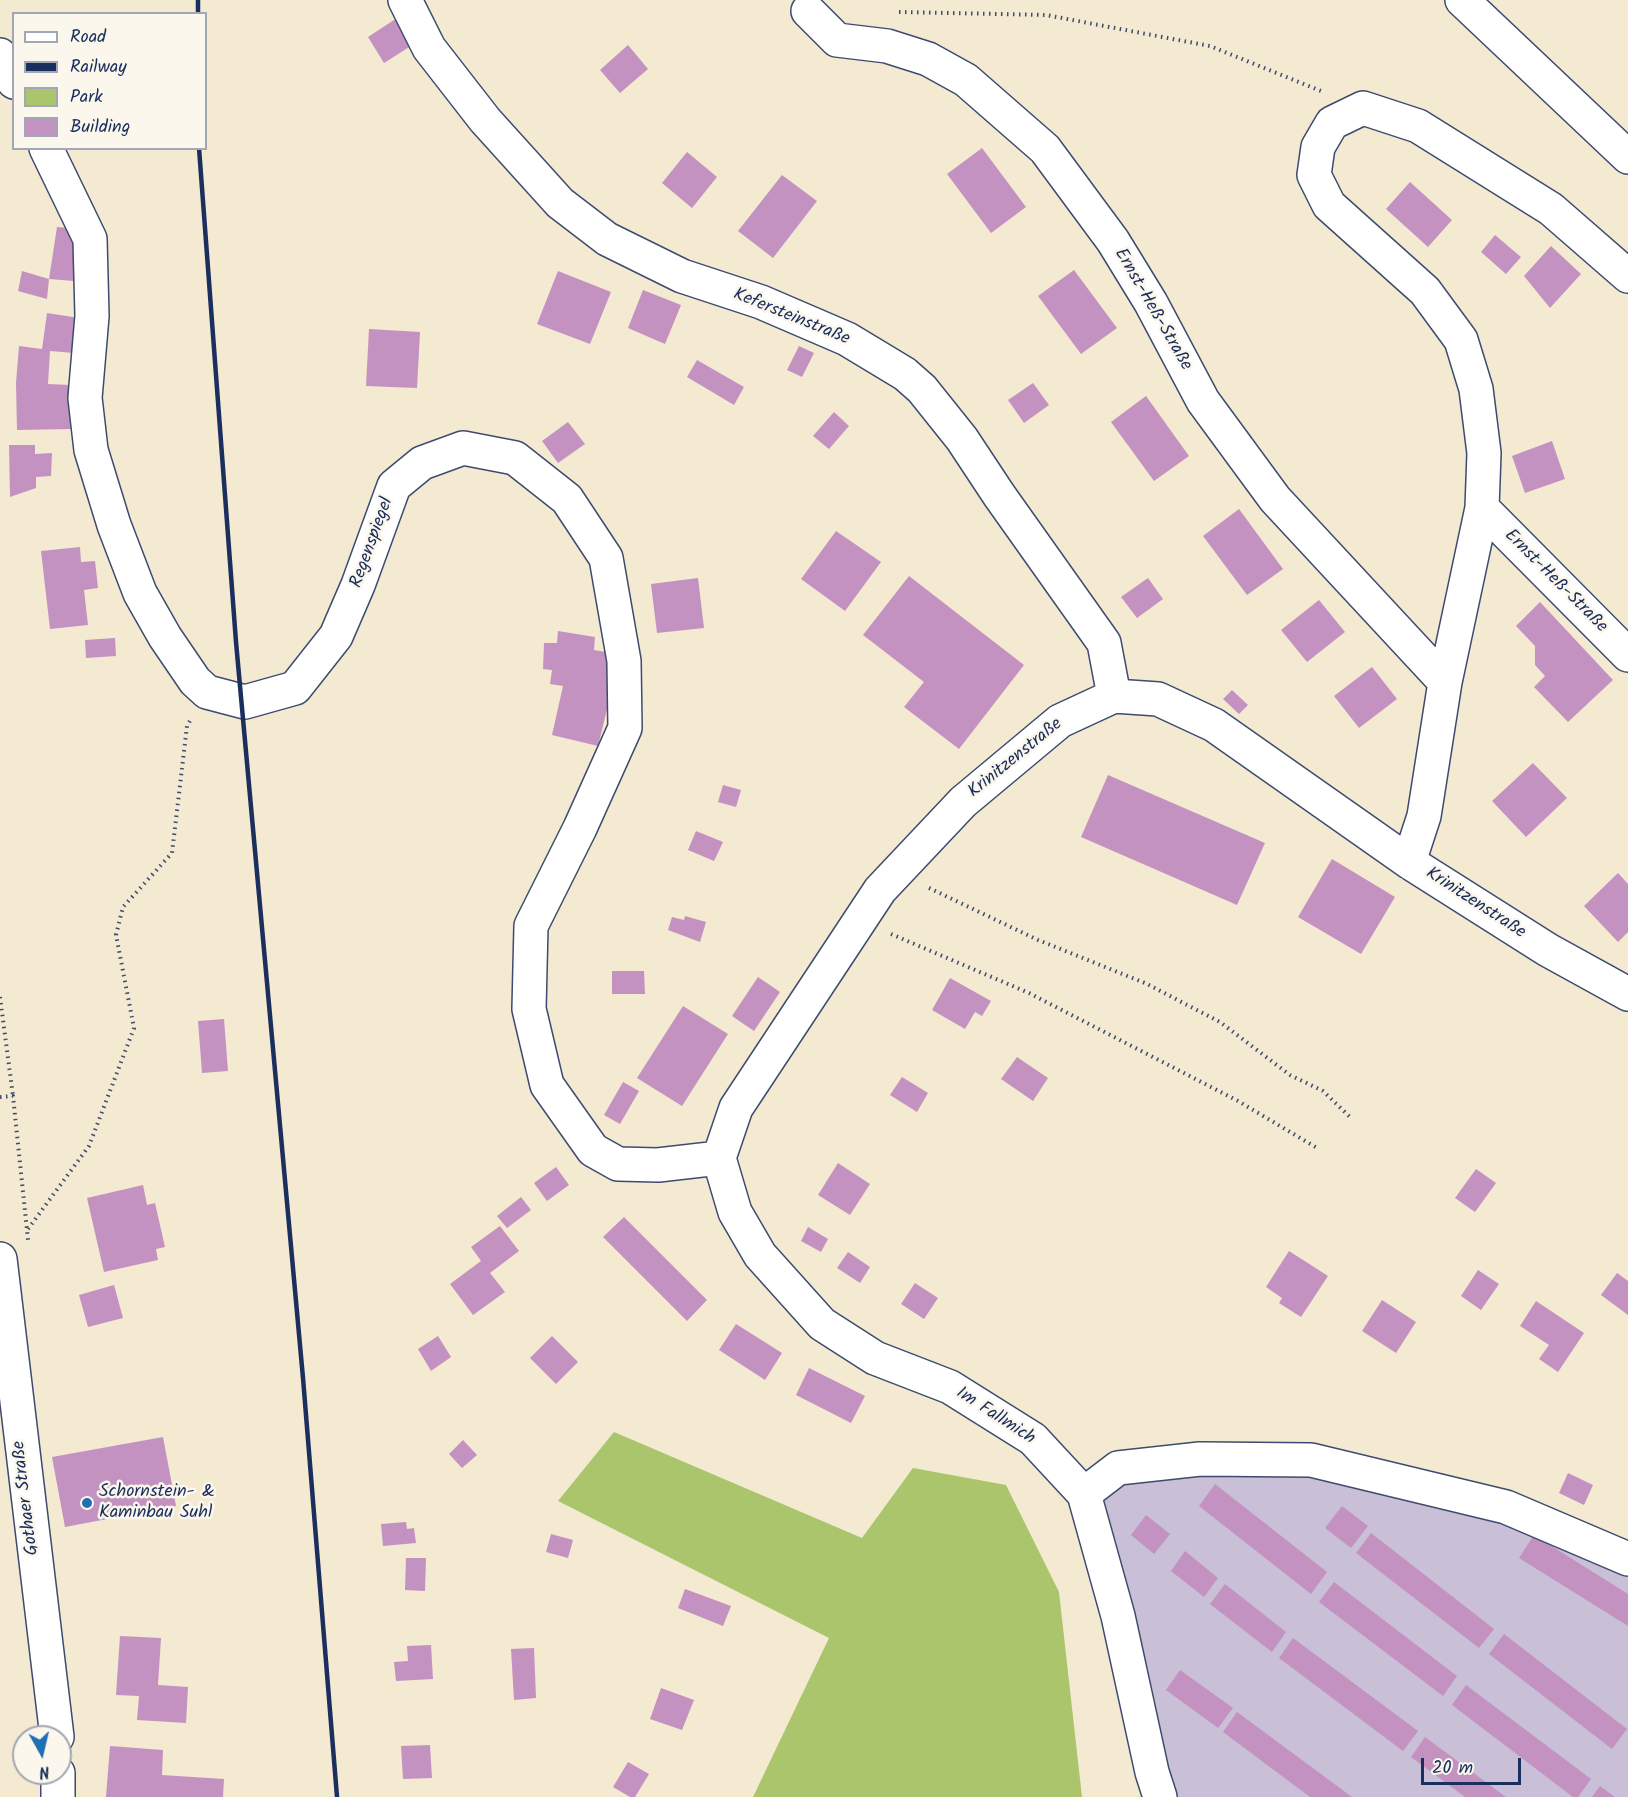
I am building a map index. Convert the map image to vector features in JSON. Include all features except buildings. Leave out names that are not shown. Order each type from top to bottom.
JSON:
[{"type":"street","name":"Kefersteinstraße","points":[[405,0],[429,48],[485,120],[560,203],[607,239],[681,276],[761,302],[847,339],[905,374],[922,389],[962,439],[1104,643],[1114,696]]},
{"type":"street","points":[[1462,0],[1628,157]]},
{"type":"street","name":"Ernst-Heß-Straße","points":[[808,11],[837,40],[887,46],[928,59],[966,80],[1045,149],[1113,241],[1151,303],[1203,401],[1275,499],[1445,682]]},
{"type":"street","points":[[0,55],[12,78]]},
{"type":"street","points":[[1363,108],[1418,126],[1551,209],[1628,276]]},
{"type":"street","name":"Ernst-Heß-Straße","points":[[1363,108],[1332,123],[1318,147],[1314,175],[1329,206],[1425,291],[1461,340],[1476,388],[1483,442],[1482,508],[1445,682],[1424,816],[1408,862]]},
{"type":"street","points":[[47,150],[90,239],[92,316],[85,398],[91,450],[114,525],[140,593],[165,637],[201,687]]},
{"type":"street","name":"Regenspiegel","points":[[201,687],[245,702],[296,688],[336,636],[358,585],[394,486],[422,463],[463,448],[515,458],[567,499],[606,558],[624,661],[625,728],[580,828],[531,926],[529,1009],[547,1085],[581,1137],[593,1150],[618,1164],[658,1165],[720,1158]]},
{"type":"street","name":"Ernst-Heß-Straße","points":[[1482,508],[1628,655]]},
{"type":"street","name":"Krinitzenstraße","points":[[720,1158],[736,1108],[860,921],[897,870],[963,802],[1060,721],[1114,696],[1158,699],[1214,725],[1408,862],[1548,950],[1628,994]]},
{"type":"street","name":"Im Fallmich","points":[[720,1158],[735,1212],[760,1255],[822,1324],[875,1358],[950,1387],[1033,1439],[1084,1494],[1118,1616],[1152,1772],[1160,1797]]},
{"type":"street","name":"Gothaer Straße","points":[[0,1259],[56,1725]]},
{"type":"street","points":[[1084,1494],[1118,1468],[1200,1459],[1311,1460],[1506,1507],[1628,1559]]},
{"type":"path","points":[[891,12],[1046,15],[1210,46],[1363,108]]},
{"type":"path","points":[[0,997],[27,1230],[89,1146],[134,1028],[116,935],[123,907],[172,853],[187,726],[201,687]]},
{"type":"path","points":[[897,870],[1038,940],[1145,983],[1220,1022],[1290,1075],[1323,1091],[1351,1118]]},
{"type":"path","points":[[860,921],[1029,993],[1238,1101],[1317,1148]]},
{"type":"path","points":[[0,1097],[13,1096]]},
{"type":"shaded area","points":[[1311,1460],[1628,1559],[1628,1797],[1160,1797],[1084,1494],[1118,1468]]},
{"type":"green space","points":[[614,1432],[862,1538],[913,1468],[1006,1485],[1059,1592],[1082,1797],[753,1797],[829,1638],[558,1501]]},
{"type":"railway","points":[[198,0],[198,12]]},
{"type":"railway","points":[[199,150],[236,642],[303,1378],[337,1797]]},
{"type":"place","name":"Schornstein- & Kaminbau Suhl","points":[[87,1503]]}]
